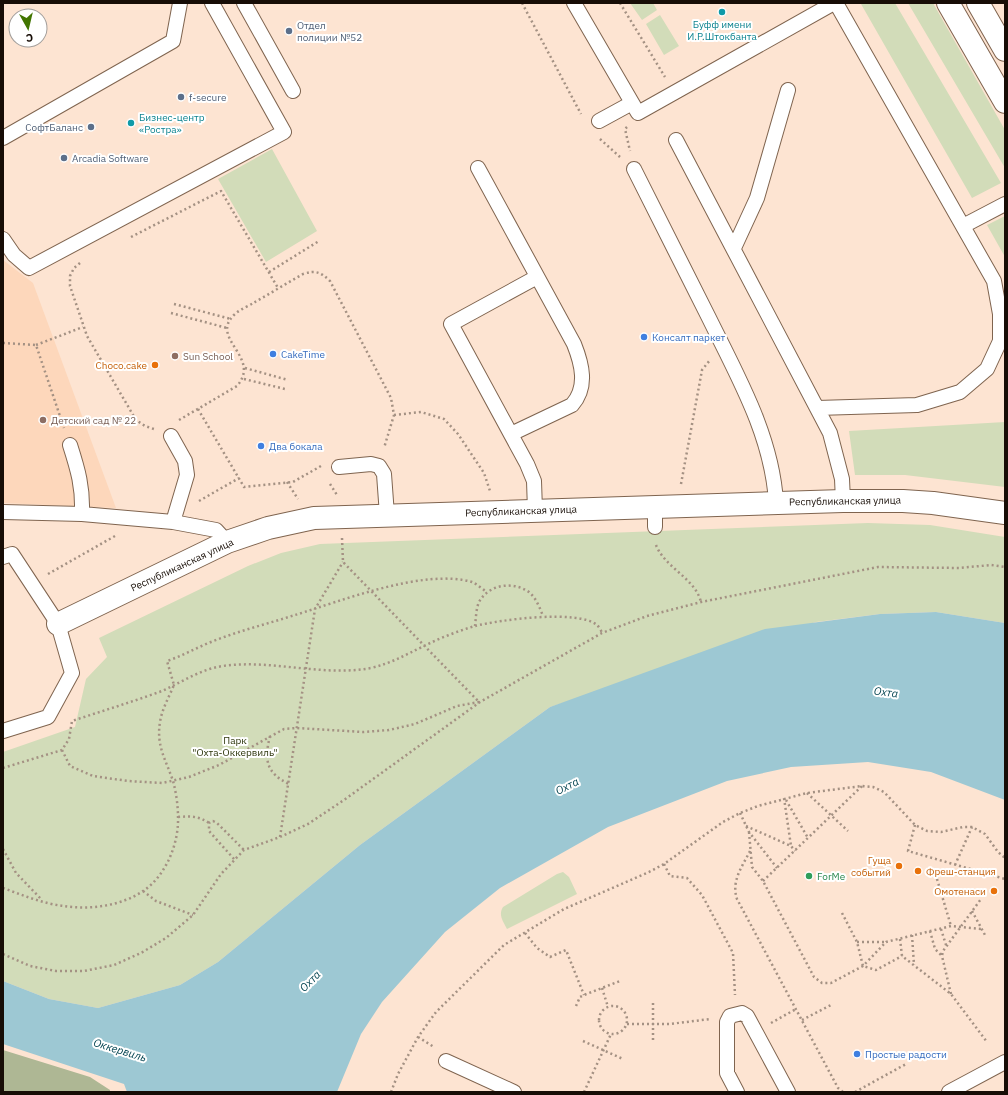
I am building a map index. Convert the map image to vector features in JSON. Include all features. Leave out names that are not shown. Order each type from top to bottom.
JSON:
[{"type":"street","points":[[948,3],[1005,102]]},
{"type":"street","points":[[978,3],[1005,50]]},
{"type":"street","name":"Республиканская улица","points":[[58,624],[227,542],[268,528],[314,518],[535,510],[655,516],[776,502],[843,501],[903,501],[933,503],[1005,514]]},
{"type":"lane","points":[[3,138],[174,42],[180,3]]},
{"type":"lane","points":[[3,239],[14,255],[29,268],[284,132],[212,3]]},
{"type":"lane","points":[[244,3],[293,92]]},
{"type":"lane","points":[[574,3],[635,108]]},
{"type":"lane","points":[[599,120],[635,108],[835,3],[994,281],[1000,314],[1000,341],[987,369],[960,392],[917,405],[817,408]]},
{"type":"lane","points":[[734,248],[757,198],[788,90]]},
{"type":"lane","points":[[676,140],[817,408],[831,439],[842,479],[843,501]]},
{"type":"lane","points":[[478,168],[574,344],[580,358],[582,386],[579,397],[572,405],[510,434]]},
{"type":"lane","points":[[634,169],[747,394],[765,440],[775,481],[776,502]]},
{"type":"lane","points":[[963,226],[1005,204]]},
{"type":"lane","points":[[535,510],[534,481],[451,324],[537,276]]},
{"type":"lane","points":[[168,430],[185,461],[187,475],[174,516]]},
{"type":"lane","points":[[70,445],[81,480],[83,493],[82,514]]},
{"type":"lane","points":[[339,467],[371,464],[379,466],[384,474],[387,515]]},
{"type":"lane","points":[[3,512],[82,514],[143,520],[174,516],[216,530],[227,542]]},
{"type":"lane","points":[[3,557],[12,554],[58,624],[72,673],[48,717],[3,731]]},
{"type":"lane","points":[[737,1092],[726,1073],[727,1022],[733,1015],[742,1013],[747,1016],[788,1092]]},
{"type":"lane","points":[[443,1056],[514,1092]]},
{"type":"lane","points":[[948,1092],[1005,1062]]},
{"type":"path","points":[[522,3],[583,117]]},
{"type":"path","points":[[620,3],[669,83]]},
{"type":"path","points":[[634,169],[625,129],[635,108]]},
{"type":"path","points":[[596,135],[634,169]]},
{"type":"path","points":[[130,237],[221,191],[278,288]]},
{"type":"path","points":[[269,272],[319,241]]},
{"type":"path","points":[[82,262],[74,268],[70,276],[70,286],[87,336],[136,420],[145,426],[168,430],[198,409],[237,386],[244,379],[245,368],[228,337],[227,328],[234,314],[303,274],[313,271],[323,273],[330,281],[391,398],[394,415],[379,466]]},
{"type":"path","points":[[174,304],[231,319]]},
{"type":"path","points":[[171,313],[227,328]]},
{"type":"path","points":[[3,343],[36,345],[83,327]]},
{"type":"path","points":[[681,485],[702,370],[722,344]]},
{"type":"path","points":[[36,345],[70,445]]},
{"type":"path","points":[[245,368],[288,380]]},
{"type":"path","points":[[244,379],[285,389]]},
{"type":"path","points":[[198,409],[244,487],[293,482],[320,466],[339,467]]},
{"type":"path","points":[[394,415],[421,412],[444,419],[458,434],[484,473],[491,492]]},
{"type":"path","points":[[174,516],[239,478]]},
{"type":"path","points":[[287,482],[299,501]]},
{"type":"path","points":[[655,516],[656,544],[659,551],[697,591],[701,602]]},
{"type":"path","points":[[31,584],[143,520]]},
{"type":"path","points":[[280,837],[298,728],[315,609],[343,562],[342,537]]},
{"type":"path","points":[[343,562],[480,702]]},
{"type":"path","points":[[3,954],[30,966],[56,971],[84,971],[114,965],[141,953],[166,938],[193,915],[234,859],[244,850],[280,837],[308,824],[344,800],[480,702],[602,632],[647,616],[701,602],[878,567],[959,568],[991,565],[1005,567]]},
{"type":"path","points":[[3,888],[63,906],[90,908],[119,902],[143,891],[159,876],[170,856],[177,836],[178,817],[173,780],[163,757],[159,740],[160,722],[164,707],[174,685],[167,661],[184,656],[211,642],[371,591],[426,580],[451,579],[472,582],[487,592]]},
{"type":"path","points":[[475,626],[479,602],[487,592],[498,586],[514,585],[529,592],[538,604],[543,616]]},
{"type":"path","points":[[3,768],[62,750],[69,739],[72,721],[174,685],[204,670],[243,664],[342,671],[370,668],[402,659],[424,646],[475,626],[543,616],[565,616],[584,619],[597,625],[602,632]]},
{"type":"path","points":[[62,750],[70,766],[93,776],[145,783],[162,783],[219,765],[270,736],[284,730],[298,728],[337,731],[390,730],[415,724],[457,706],[480,702]]},
{"type":"path","points":[[270,736],[266,758],[270,769],[276,778],[289,784]]},
{"type":"path","points":[[763,881],[862,786]]},
{"type":"path","points":[[391,1092],[398,1074],[418,1036],[436,1012],[504,945],[564,909],[664,864],[740,813],[784,798],[807,793],[862,786],[884,792],[915,825],[927,831],[941,832],[963,827],[972,827],[985,834],[998,852],[1005,858]]},
{"type":"path","points":[[807,793],[848,831]]},
{"type":"path","points":[[784,798],[808,838]]},
{"type":"path","points":[[784,798],[791,846]]},
{"type":"path","points":[[740,813],[749,832],[777,868]]},
{"type":"path","points":[[178,817],[192,816],[202,818],[209,823],[213,821],[217,823],[244,850]]},
{"type":"path","points":[[209,823],[209,831],[234,859]]},
{"type":"path","points":[[915,825],[908,851],[1005,879]]},
{"type":"path","points":[[746,826],[791,846],[795,851]]},
{"type":"path","points":[[955,865],[972,827]]},
{"type":"path","points":[[749,832],[752,868],[763,881],[814,977],[822,983],[831,983],[863,966],[886,942]]},
{"type":"path","points":[[3,848],[16,873],[42,900]]},
{"type":"path","points":[[751,850],[735,881],[734,891],[838,1088],[843,1092]]},
{"type":"path","points":[[627,1024],[670,1024],[733,1015],[733,953],[702,895],[687,878],[670,876],[664,864]]},
{"type":"path","points":[[937,879],[951,926]]},
{"type":"path","points":[[143,891],[156,901],[193,915]]},
{"type":"path","points":[[942,956],[946,945],[981,899]]},
{"type":"path","points":[[972,911],[985,935]]},
{"type":"path","points":[[842,913],[857,942],[863,966]]},
{"type":"path","points":[[857,942],[886,942],[951,926],[982,929]]},
{"type":"path","points":[[941,929],[946,945]]},
{"type":"path","points":[[930,931],[935,949],[942,956],[951,994]]},
{"type":"path","points":[[525,933],[537,948],[550,957],[566,950],[584,995]]},
{"type":"path","points":[[912,936],[914,965]]},
{"type":"path","points":[[900,939],[902,956],[951,994],[987,1042]]},
{"type":"path","points":[[863,966],[876,970],[902,956]]},
{"type":"path","points":[[576,1006],[580,997],[620,981]]},
{"type":"path","points":[[602,988],[608,1007]]},
{"type":"path","points":[[653,1040],[654,1002]]},
{"type":"path","points":[[802,1020],[831,1005]]},
{"type":"path","points":[[608,1007],[619,1007],[626,1014],[627,1024],[621,1032],[610,1034],[606,1032],[600,1024],[601,1014],[608,1007]]},
{"type":"path","points":[[782,1017],[796,1009]]},
{"type":"path","points":[[584,1092],[610,1034]]},
{"type":"path","points":[[418,1036],[443,1056]]},
{"type":"path","points":[[583,1041],[622,1059]]},
{"type":"path","points":[[855,1092],[906,1064]]},
{"type":"shaded area","name":"Детский сад № 22","points":[[3,260],[33,283],[116,508],[3,503]]},
{"type":"green space","points":[[630,3],[653,3],[657,10],[642,20]]},
{"type":"green space","points":[[895,3],[1001,183],[972,198],[861,4]]},
{"type":"green space","points":[[908,3],[933,3],[1005,130],[1005,168]]},
{"type":"green space","points":[[660,15],[679,46],[664,55],[646,24]]},
{"type":"green space","points":[[272,149],[317,231],[266,262],[218,179]]},
{"type":"green space","points":[[1005,216],[1005,257],[987,225]]},
{"type":"green space","points":[[1005,422],[1005,487],[905,475],[855,475],[849,431]]},
{"type":"green space","name":"Парк \"Охта-Оккервиль\"","points":[[868,523],[930,525],[1005,537],[1005,623],[936,612],[880,614],[816,622],[550,707],[360,845],[218,962],[180,985],[98,1008],[49,999],[3,981],[3,752],[75,727],[86,679],[107,657],[99,638],[248,566],[281,553],[320,544]]},
{"type":"green space","points":[[563,872],[569,877],[577,894],[507,929],[501,915],[503,907],[557,874]]},
{"type":"green space","points":[[3,1050],[90,1077],[110,1090],[110,1092],[3,1092]]},
{"type":"water","points":[[936,612],[1005,623],[1005,800],[931,772],[868,762],[791,767],[727,781],[608,827],[500,888],[445,932],[382,1002],[361,1034],[337,1092],[127,1092],[124,1084],[3,1044],[3,981],[49,999],[98,1008],[180,985],[218,962],[360,845],[550,707],[765,629],[880,614]]},
{"type":"place","name":"Буфф имени И.Р.Штокбанта","points":[[722,12]]},
{"type":"place","name":"Отдел полиции №52","points":[[289,31]]},
{"type":"place","name":"f-secure","points":[[181,97]]},
{"type":"place","name":"Бизнес-центр «Ростра»","points":[[131,123]]},
{"type":"place","name":"СофтБаланс","points":[[91,127]]},
{"type":"place","name":"Arcadia Software","points":[[64,158]]},
{"type":"place","name":"Консалт паркет","points":[[644,337]]},
{"type":"place","name":"CakeTime","points":[[273,354]]},
{"type":"place","name":"Sun School","points":[[175,356]]},
{"type":"place","name":"Choco.cake","points":[[155,365]]},
{"type":"place","name":"Детский сад № 22","points":[[43,420]]},
{"type":"place","name":"Два бокала","points":[[261,446]]},
{"type":"place","name":"Гуща событий","points":[[899,866]]},
{"type":"place","name":"Фреш-станция","points":[[918,871]]},
{"type":"place","name":"ForMe","points":[[809,876]]},
{"type":"place","name":"Омотенаси","points":[[994,891]]},
{"type":"place","name":"Простые радости","points":[[857,1054]]},
{"type":"water label","name":"Охта","points":[[886,692]]},
{"type":"water label","name":"Охта","points":[[567,786]]},
{"type":"water label","name":"Охта","points":[[310,981]]},
{"type":"water label","name":"Оккервиль","points":[[120,1050]]}]
